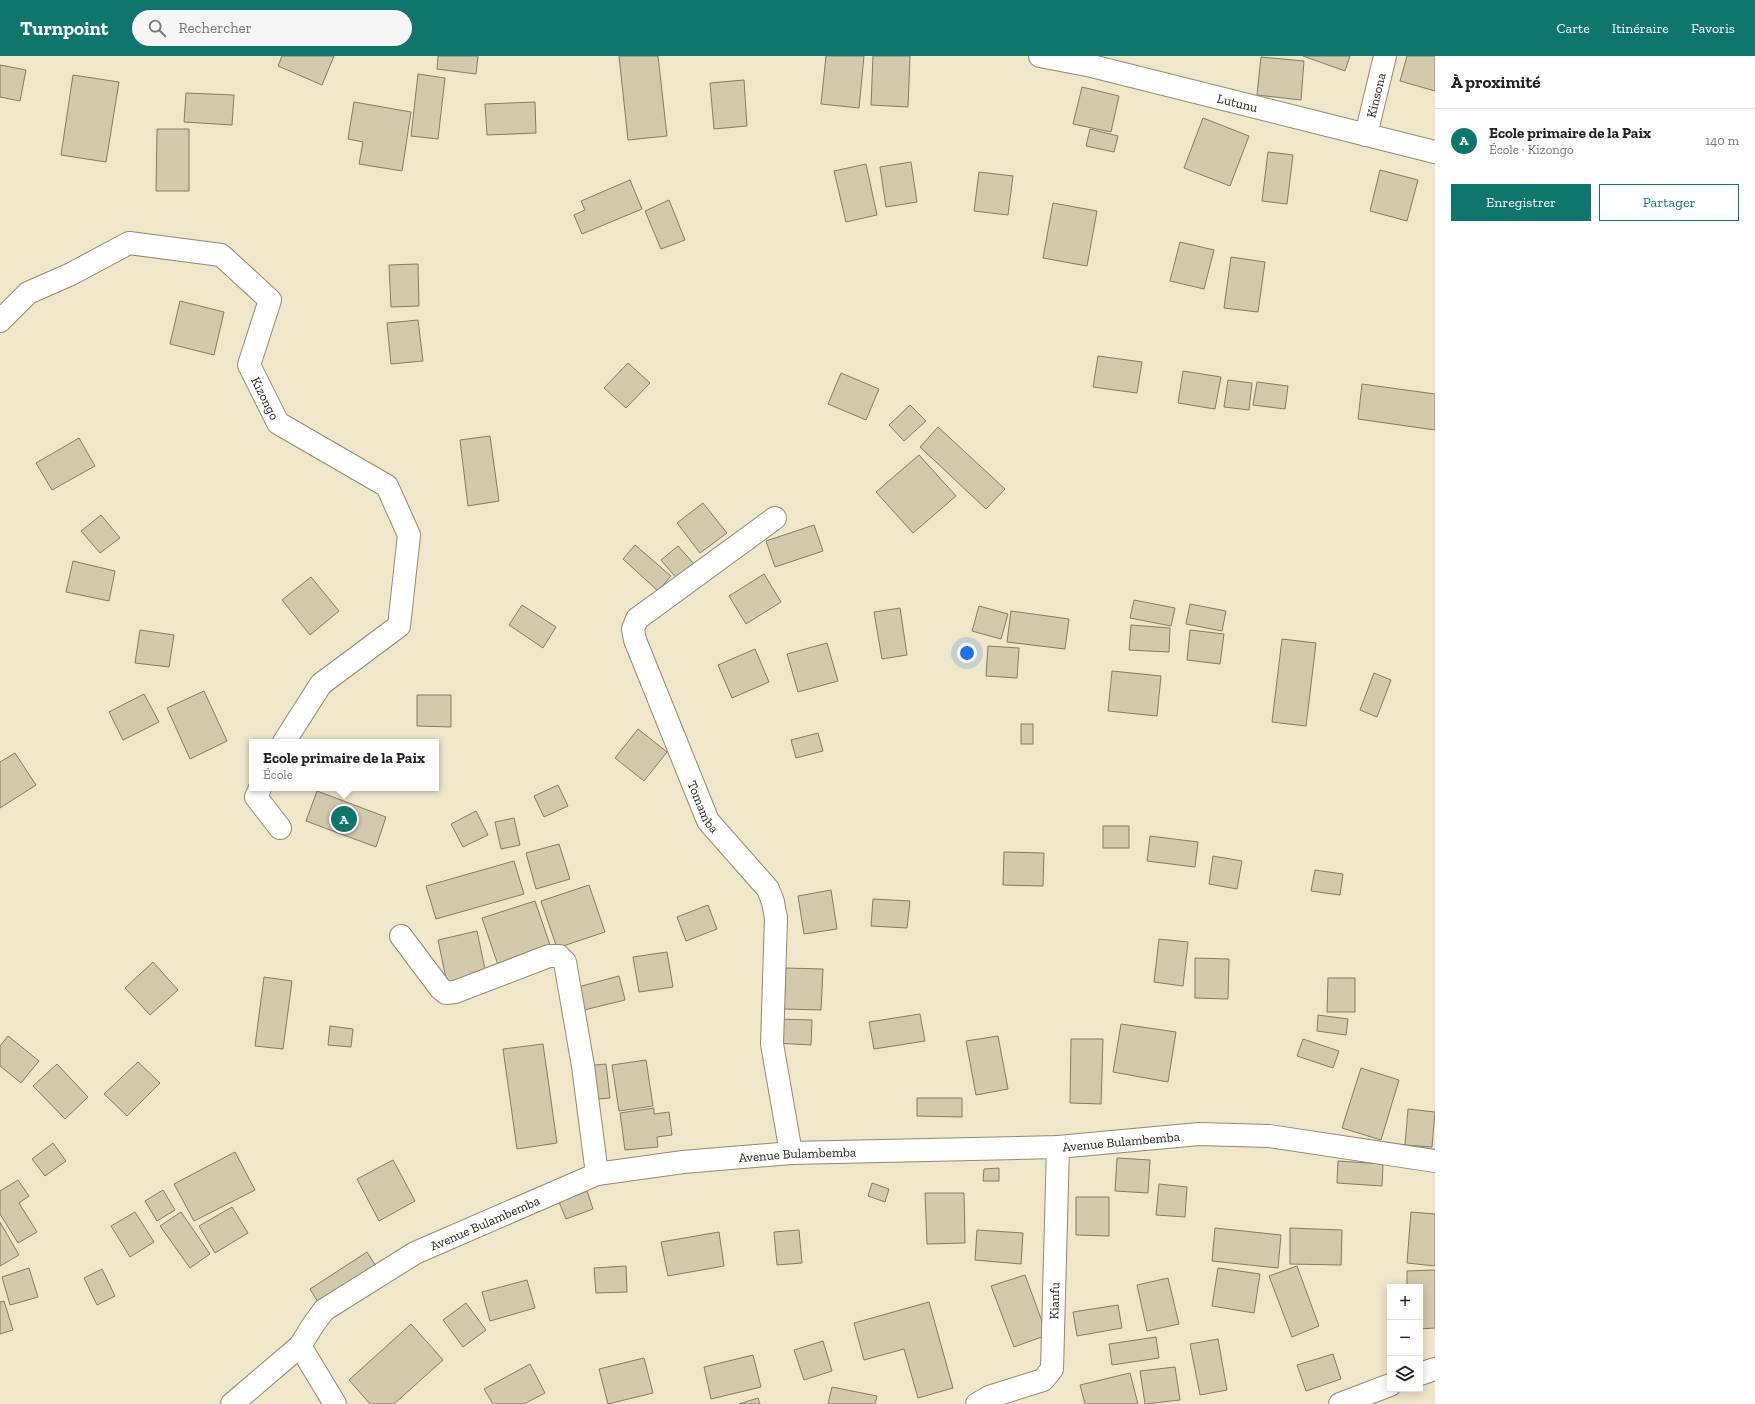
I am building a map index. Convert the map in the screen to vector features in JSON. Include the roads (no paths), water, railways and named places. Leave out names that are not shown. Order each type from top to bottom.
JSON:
[{"type":"street","name":"Lutunu","points":[[1040,56],[1093,61],[1366,135],[1435,152]]},
{"type":"street","name":"Kinsona","points":[[1366,135],[1386,56]]},
{"type":"street","name":"Kizongo","points":[[0,321],[28,293],[71,274],[129,243],[221,254],[270,300],[249,365],[278,423],[387,486],[409,535],[399,626],[321,684],[286,739]]},
{"type":"street","name":"Tomamba","points":[[775,518],[637,619],[633,629],[635,640],[708,821],[768,889],[773,902],[776,918],[772,1044],[791,1153]]},
{"type":"street","points":[[258,791],[256,796],[280,828]]},
{"type":"street","points":[[401,936],[440,988],[446,993],[455,992],[549,956],[559,956],[565,962],[583,1066],[597,1174]]},
{"type":"street","name":"Avenue Bulambemba","points":[[232,1404],[300,1346],[324,1310],[415,1253],[597,1174],[682,1162],[791,1153],[1058,1147],[1199,1134],[1269,1136],[1435,1161]]},
{"type":"street","name":"Kianfu","points":[[977,1404],[989,1397],[1043,1380],[1052,1369],[1058,1147]]},
{"type":"street","points":[[300,1346],[335,1404]]},
{"type":"street","points":[[1423,1373],[1435,1369]]},
{"type":"street","points":[[1340,1404],[1387,1386]]},
{"type":"place","name":"Ecole primaire de la Paix","points":[[344,819]]}]
